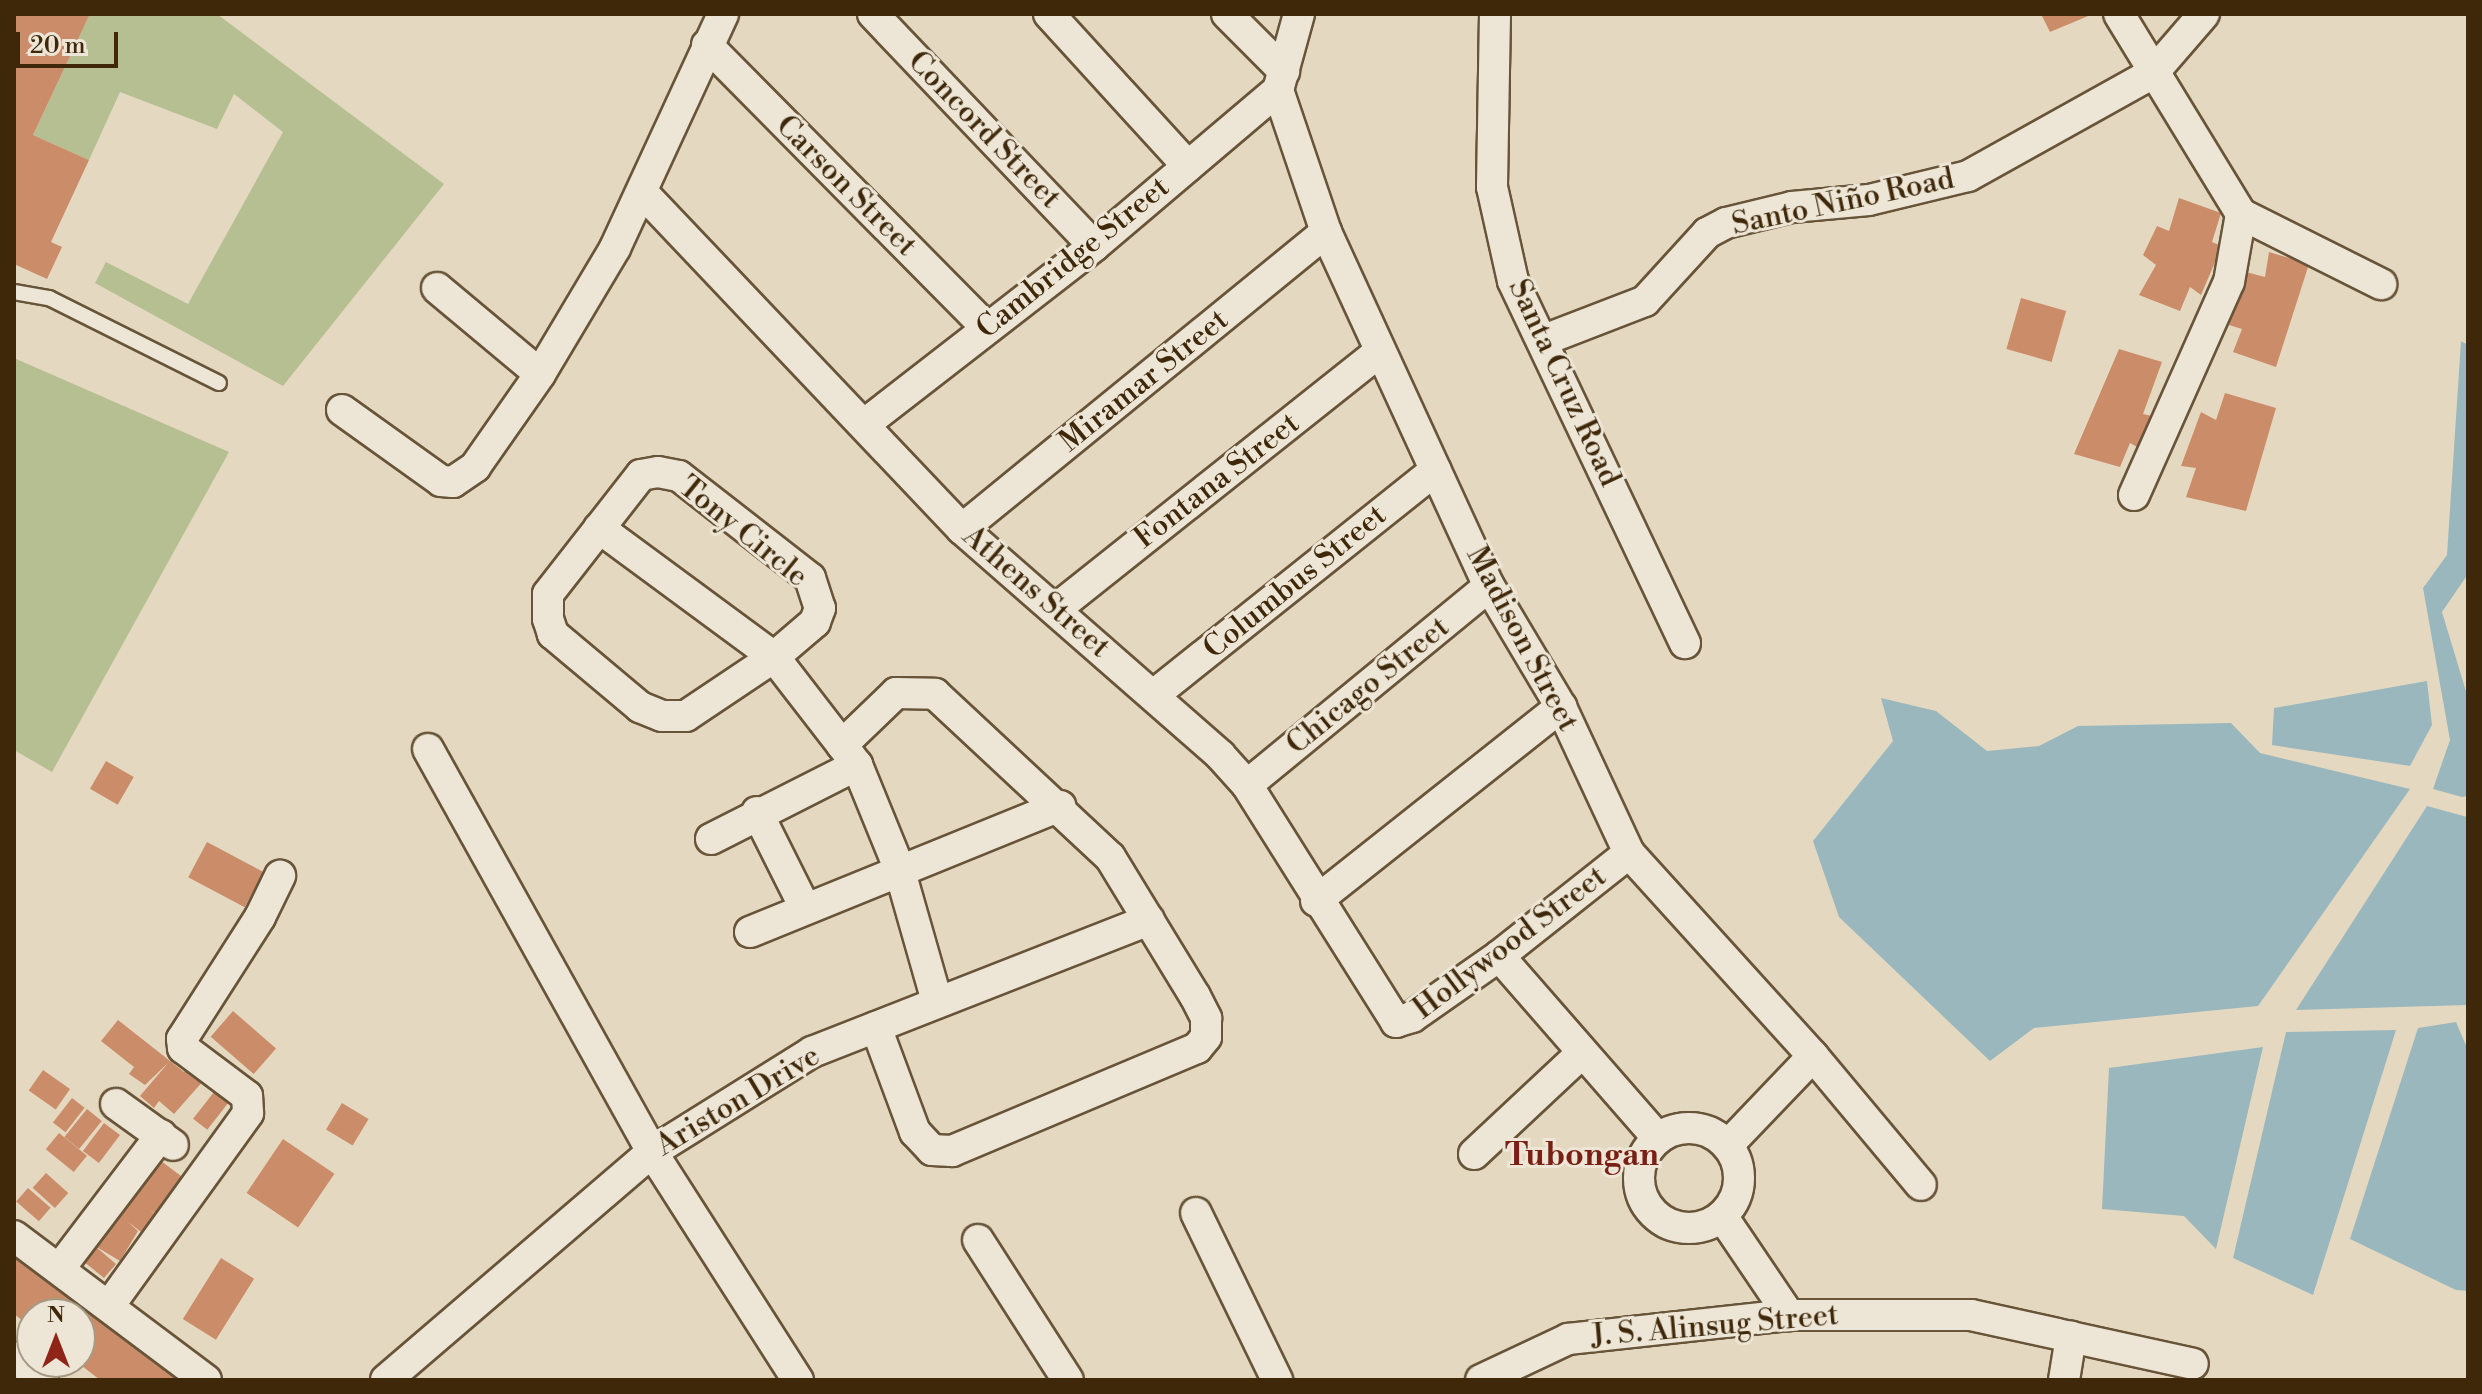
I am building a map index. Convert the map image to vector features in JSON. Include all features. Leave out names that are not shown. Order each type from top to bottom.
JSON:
[{"type":"street","points":[[342,410],[441,481],[453,482],[475,467],[540,374],[644,194],[723,14]]},
{"type":"street","name":"Concord Street","points":[[873,14],[1094,246]]},
{"type":"street","points":[[1049,14],[1188,166]]},
{"type":"street","points":[[1227,14],[1281,80]]},
{"type":"street","points":[[1281,80],[1299,14]]},
{"type":"street","name":"Santa Cruz Road","points":[[1495,14],[1492,187],[1513,281],[1544,340],[1685,643]]},
{"type":"street","points":[[2119,14],[2241,214],[2381,284]]},
{"type":"street","points":[[2153,73],[2204,14]]},
{"type":"street","name":"Carson Street","points":[[707,45],[986,327]]},
{"type":"street","name":"Santo Niño Road","points":[[1544,340],[1645,301],[1707,233],[1726,223],[1792,207],[1869,200],[1968,176],[2153,73]]},
{"type":"street","name":"Cambridge Street","points":[[866,423],[1094,246],[1188,166],[1281,80]]},
{"type":"street","name":"Madison Street","points":[[1281,80],[1326,232],[1378,353],[1489,586],[1561,707],[1629,853],[1813,1056],[1921,1185]]},
{"type":"street","name":"Athens Street","points":[[644,194],[866,423],[962,529],[1155,694],[1247,785],[1389,1017]]},
{"type":"street","points":[[2134,495],[2229,282],[2241,214]]},
{"type":"street","name":"Miramar Street","points":[[962,529],[1326,232]]},
{"type":"street","points":[[437,288],[540,374]]},
{"type":"street","name":"Fontana Street","points":[[1056,609],[1378,353]]},
{"type":"street","name":"Columbus Street","points":[[1155,694],[1436,470]]},
{"type":"street","name":"Tony Circle","points":[[641,475],[679,476],[810,578],[820,608],[815,622],[774,657],[686,716],[662,716],[640,707],[553,634],[548,619],[548,594],[641,475]]},
{"type":"street","points":[[599,528],[774,657],[850,755],[899,868],[937,1001]]},
{"type":"street","name":"Chicago Street","points":[[1247,785],[1489,586]]},
{"type":"street","points":[[711,839],[850,755],[896,693],[935,694],[1060,806],[1110,857],[1206,1018],[1206,1037],[1197,1048],[952,1151],[925,1147],[915,1132],[876,1027]]},
{"type":"street","points":[[1316,901],[1561,707]]},
{"type":"street","points":[[428,749],[652,1152],[798,1380]]},
{"type":"street","points":[[750,932],[804,906],[1060,806]]},
{"type":"street","points":[[757,812],[804,906]]},
{"type":"street","name":"Hollywood Street","points":[[1389,1017],[1403,1022],[1499,956],[1629,853]]},
{"type":"street","points":[[109,1306],[248,1113],[247,1096],[181,1044],[280,876]]},
{"type":"street","name":"Ariston Drive","points":[[386,1380],[652,1152],[812,1052],[1149,920]]},
{"type":"street","points":[[1499,956],[1658,1138]]},
{"type":"street","points":[[1474,1154],[1582,1053]]},
{"type":"street","points":[[1728,1145],[1813,1056]]},
{"type":"street","points":[[60,1268],[167,1140],[116,1104]]},
{"type":"street","points":[[1681,1128],[1707,1131],[1728,1145],[1739,1169],[1737,1195],[1722,1216],[1698,1228],[1671,1226],[1649,1210],[1638,1186],[1642,1159],[1658,1138],[1681,1128]]},
{"type":"street","points":[[1196,1213],[1277,1380]]},
{"type":"street","points":[[1722,1216],[1789,1315]]},
{"type":"street","points":[[14,1236],[206,1380]]},
{"type":"street","points":[[978,1240],[1068,1380]]},
{"type":"street","name":"J. S. Alinsug Street","points":[[1481,1380],[1568,1339],[1789,1315],[1971,1315],[2193,1364]]},
{"type":"street","points":[[2064,1380],[2071,1337]]},
{"type":"street","points":[[14,1357],[43,1380]]},
{"type":"lane","points":[[14,292],[49,298],[219,383]]},
{"type":"green space","points":[[90,14],[217,14],[444,184],[283,386],[95,283],[106,262],[188,304],[283,132],[234,94],[217,129],[120,92],[89,160],[33,135]]},
{"type":"green space","points":[[14,358],[229,452],[52,772],[14,750]]},
{"type":"water","points":[[2461,341],[2468,345],[2468,574],[2442,612],[2468,698],[2468,796],[2462,797],[2433,789],[2450,740],[2423,588],[2447,555]]},
{"type":"water","points":[[2427,681],[2432,725],[2410,766],[2272,745],[2274,708]]},
{"type":"water","points":[[1881,698],[1936,711],[1987,751],[2039,746],[2078,726],[2231,723],[2260,753],[2410,789],[2258,1006],[2034,1028],[1990,1061],[1839,917],[1813,841],[1893,741]]},
{"type":"water","points":[[2427,806],[2467,817],[2468,1005],[2296,1010]]},
{"type":"water","points":[[2456,1022],[2468,1050],[2468,1291],[2456,1290],[2350,1239],[2418,1028]]},
{"type":"water","points":[[2396,1030],[2313,1295],[2233,1258],[2286,1032]]},
{"type":"water","points":[[2263,1047],[2216,1249],[2184,1216],[2102,1209],[2109,1068]]},
{"type":"building","points":[[14,14],[89,16],[33,135],[89,160],[51,242],[62,247],[47,279],[14,264]]},
{"type":"building","points":[[2041,14],[2093,14],[2050,32]]},
{"type":"building","points":[[2179,198],[2221,213],[2212,242],[2222,246],[2201,295],[2190,287],[2180,311],[2139,295],[2156,265],[2143,255],[2157,226],[2169,231]]},
{"type":"building","points":[[2269,252],[2309,264],[2276,367],[2233,352],[2242,329],[2229,325],[2246,272],[2265,277]]},
{"type":"building","points":[[2021,298],[2066,311],[2052,362],[2006,349]]},
{"type":"building","points":[[2119,349],[2162,362],[2143,414],[2156,417],[2141,449],[2130,443],[2120,467],[2074,454]]},
{"type":"building","points":[[2225,393],[2276,408],[2246,511],[2186,497],[2196,468],[2181,466],[2201,412],[2216,420]]},
{"type":"building","points":[[106,761],[134,777],[118,805],[90,789]]},
{"type":"building","points":[[207,842],[264,872],[245,907],[188,877]]},
{"type":"building","points":[[233,1011],[276,1048],[254,1074],[211,1037]]},
{"type":"building","points":[[118,1020],[184,1072],[189,1067],[204,1080],[174,1114],[159,1101],[154,1108],[140,1096],[168,1063],[145,1085],[129,1074],[134,1067],[101,1041]]},
{"type":"building","points":[[43,1070],[70,1089],[56,1109],[29,1090]]},
{"type":"building","points":[[214,1092],[228,1103],[207,1130],[193,1119]]},
{"type":"building","points":[[72,1098],[85,1108],[66,1132],[53,1122]]},
{"type":"building","points":[[342,1103],[369,1119],[353,1146],[326,1130]]},
{"type":"building","points":[[87,1109],[102,1121],[79,1149],[64,1137]]},
{"type":"building","points":[[104,1123],[120,1135],[99,1163],[83,1151]]},
{"type":"building","points":[[59,1133],[87,1156],[74,1172],[46,1149]]},
{"type":"building","points":[[283,1139],[334,1174],[298,1228],[247,1193]]},
{"type":"building","points":[[157,1158],[189,1182],[161,1218],[150,1210],[159,1218],[145,1235],[127,1221],[138,1231],[120,1261],[95,1246],[116,1264],[104,1278],[83,1261]]},
{"type":"building","points":[[46,1173],[68,1193],[55,1208],[33,1188]]},
{"type":"building","points":[[28,1188],[51,1208],[39,1221],[16,1202]]},
{"type":"building","points":[[14,1246],[80,1298],[16,1298],[16,1316]]},
{"type":"building","points":[[221,1258],[254,1279],[216,1340],[183,1319]]},
{"type":"building","points":[[96,1311],[183,1380],[100,1380],[96,1377]]},
{"type":"district","name":"Tubongan","points":[[1582,1155]]}]
